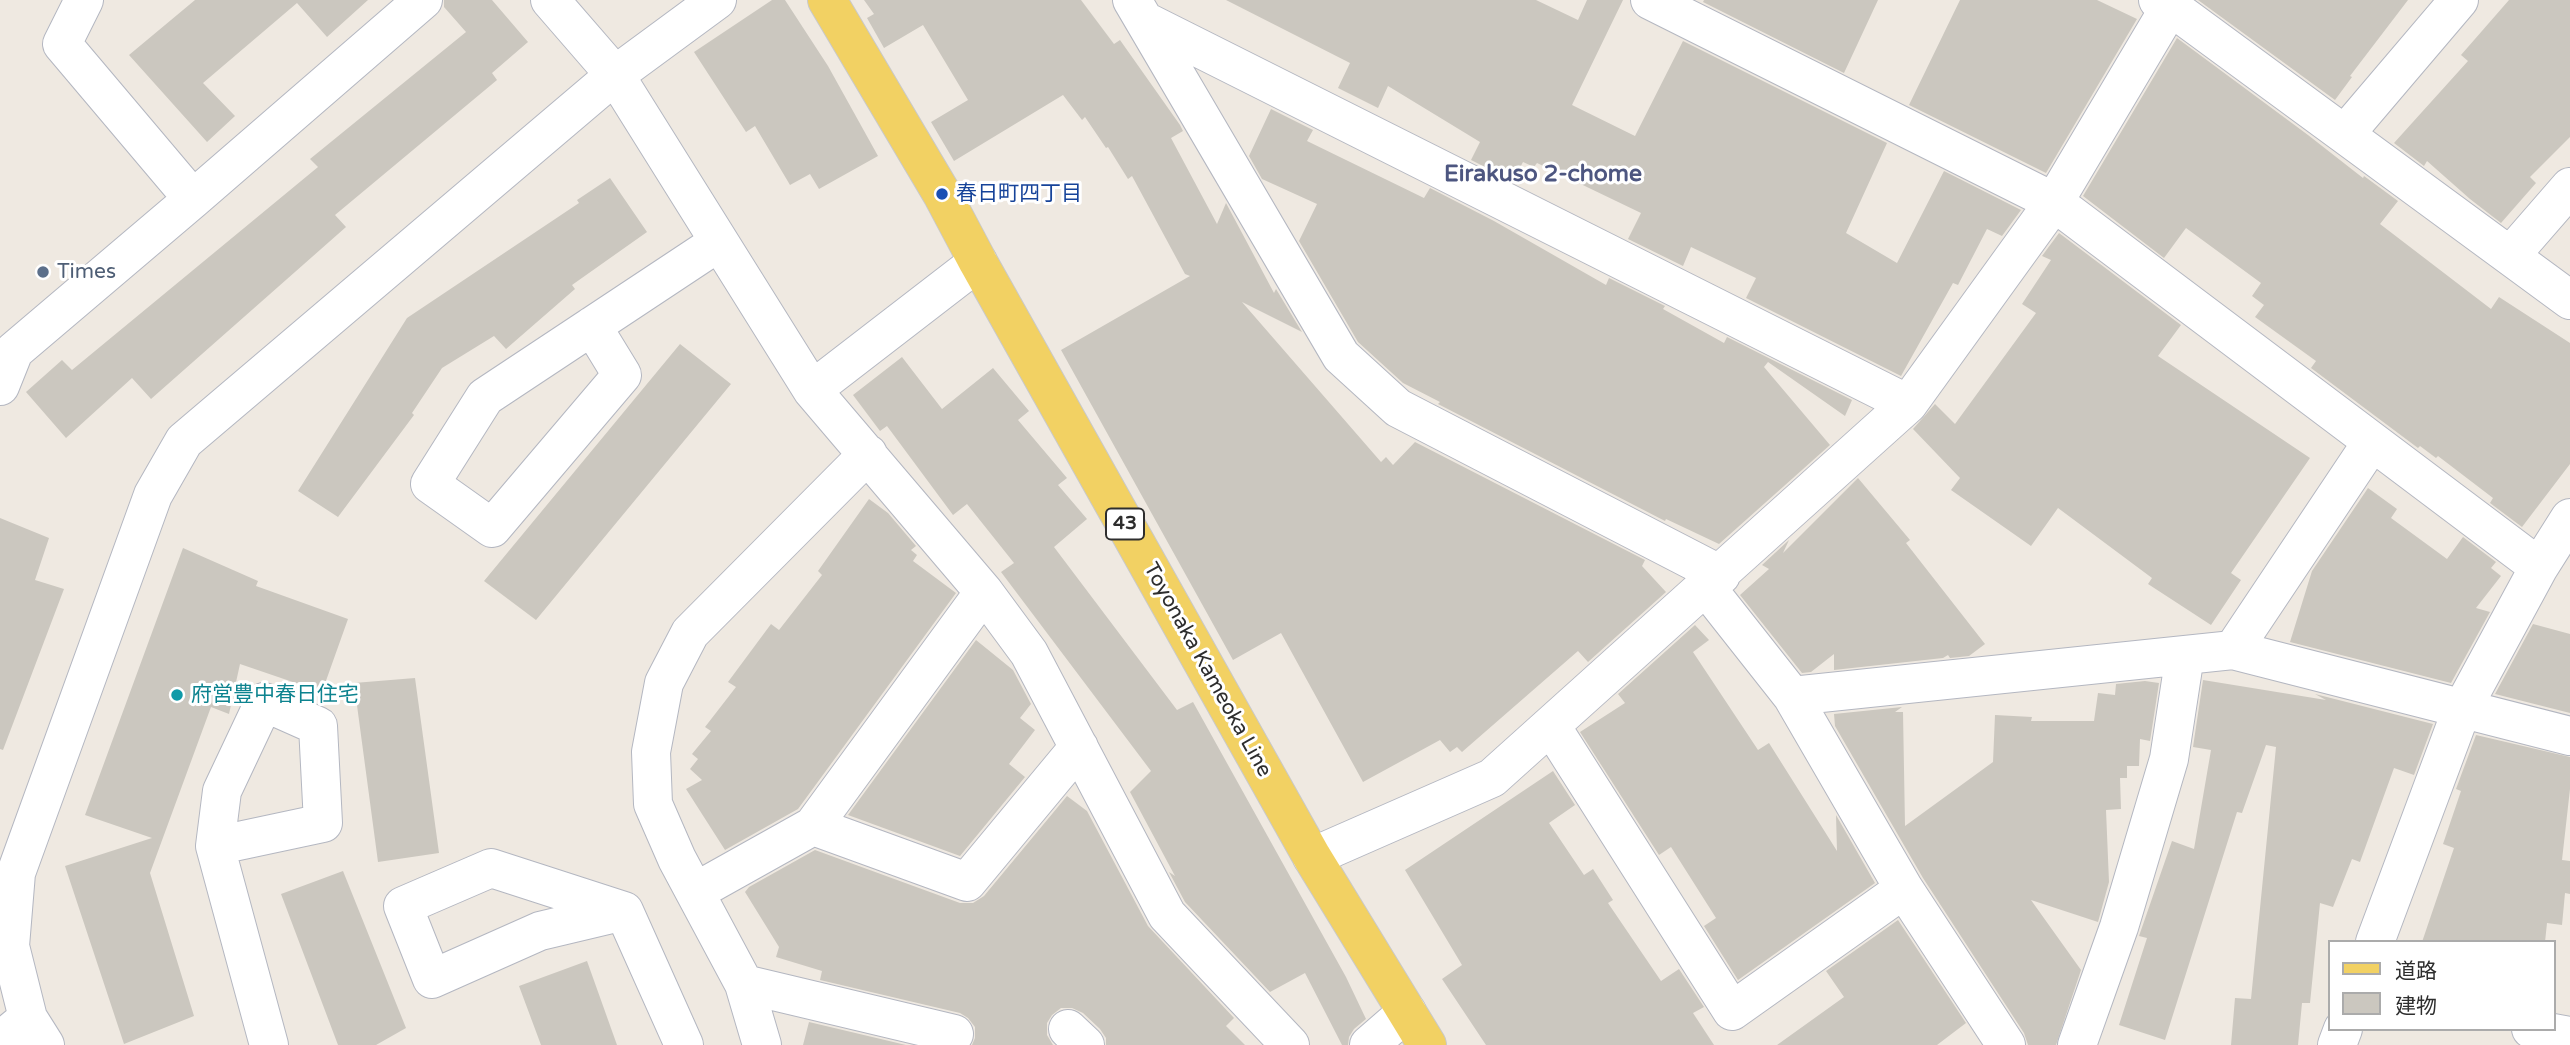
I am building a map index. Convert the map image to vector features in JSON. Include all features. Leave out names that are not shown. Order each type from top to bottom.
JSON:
[{"type":"main road","name":"Toyonaka Kameoka Line","points":[[827,0],[942,194],[1312,857],[1427,1045]]},
{"type":"street","points":[[83,0],[62,44],[194,199]]},
{"type":"street","points":[[0,386],[14,351],[194,199],[422,0]]},
{"type":"street","points":[[550,0],[615,75],[812,390],[984,592],[1029,653],[1167,915],[1290,1045]]},
{"type":"street","points":[[24,1034],[10,946],[16,873],[153,495],[184,441],[615,75],[717,0]]},
{"type":"street","points":[[1650,0],[2054,202],[2539,567]]},
{"type":"street","points":[[2345,134],[2459,0]]},
{"type":"street","points":[[1312,857],[1492,778],[1908,404],[2054,202],[2168,2],[2570,300]]},
{"type":"street","points":[[1139,11],[1908,404]]},
{"type":"street","points":[[1139,11],[1341,356],[1398,408],[1714,581],[1792,696],[1905,889],[2006,1045]]},
{"type":"street","points":[[2510,256],[2570,187]]},
{"type":"street","points":[[593,326],[622,375],[492,528],[430,484],[485,397],[719,242]]},
{"type":"street","points":[[812,390],[978,262]]},
{"type":"street","points":[[2233,650],[2372,442]]},
{"type":"street","points":[[762,1045],[744,984],[695,892],[653,804],[651,752],[664,683],[690,633],[868,454]]},
{"type":"street","points":[[2376,940],[2462,709],[2539,567],[2570,518]]},
{"type":"street","points":[[695,892],[813,826],[984,592]]},
{"type":"street","points":[[1792,696],[2233,650],[2570,736]]},
{"type":"street","points":[[2077,1045],[2119,927],[2169,759],[2185,655]]},
{"type":"street","points":[[1551,726],[1732,1011],[1905,889]]},
{"type":"street","points":[[813,826],[967,882],[1079,747]]},
{"type":"street","points":[[215,846],[269,1045]]},
{"type":"street","points":[[624,911],[540,931],[432,979],[404,906],[491,868],[624,911],[684,1045]]},
{"type":"street","points":[[744,984],[954,1034]]},
{"type":"street","points":[[1369,1045],[1407,1012]]},
{"type":"street","points":[[2542,1031],[2570,1036]]},
{"type":"building","points":[[195,0],[368,0],[327,37],[297,3],[203,83],[235,116],[207,142],[129,55]]},
{"type":"building","points":[[444,0],[492,0],[528,42],[492,73],[497,80],[335,215],[346,227],[151,399],[132,378],[66,438],[26,392],[62,360],[72,370],[318,167],[310,159],[466,32],[444,7]]},
{"type":"building","points":[[772,0],[785,0],[828,66],[878,156],[819,189],[810,174],[790,185],[755,126],[746,132],[694,52]]},
{"type":"building","points":[[864,0],[1081,0],[1114,44],[1120,40],[1180,125],[1183,131],[1171,138],[1217,224],[1226,203],[1274,293],[1276,289],[1302,332],[1242,302],[1381,462],[1386,457],[1393,465],[1415,442],[1645,560],[1642,566],[1666,592],[1588,662],[1578,651],[1462,752],[1457,747],[1450,752],[1440,740],[1363,782],[1281,633],[1233,660],[1061,350],[1190,276],[1185,274],[1132,176],[1128,179],[1085,117],[1082,120],[1063,95],[954,161],[931,122],[968,100],[923,25],[884,48],[867,18],[874,14]]},
{"type":"building","points":[[1226,0],[1536,0],[1578,20],[1587,0],[1623,0],[1572,105],[1635,136],[1683,41],[1887,143],[1846,233],[1897,263],[1944,171],[2021,210],[2002,236],[1987,229],[1958,285],[1953,283],[1901,376],[1746,298],[1756,278],[1691,247],[1683,266],[1628,239],[1641,213],[1537,163],[1534,167],[1523,162],[1513,181],[1471,160],[1480,142],[1388,86],[1378,108],[1338,88],[1350,63]]},
{"type":"building","points":[[1878,0],[1844,73],[1703,2]]},
{"type":"building","points":[[1960,0],[2097,0],[2137,19],[2046,173],[1909,105]]},
{"type":"building","points":[[2198,0],[2408,0],[2335,100]]},
{"type":"building","points":[[2509,0],[2570,0],[2570,137],[2530,177],[2536,183],[2501,223],[2427,161],[2424,166],[2394,143],[2468,61],[2461,55]]},
{"type":"building","points":[[2177,38],[2363,178],[2364,176],[2398,201],[2380,224],[2491,309],[2499,297],[2570,343],[2570,464],[2522,527],[2490,503],[2493,498],[2438,456],[2436,458],[2420,446],[2418,448],[2311,368],[2316,361],[2255,317],[2264,305],[2252,296],[2261,283],[2186,228],[2164,258],[2083,196]]},
{"type":"building","points":[[1271,109],[1313,130],[1307,141],[1424,198],[1430,188],[1606,285],[1609,278],[1665,306],[1663,309],[1724,343],[1727,337],[1852,400],[1845,416],[1768,362],[1764,367],[1830,445],[1719,544],[1666,519],[1665,521],[1438,404],[1440,402],[1403,383],[1358,342],[1299,241],[1317,204],[1262,179],[1249,156]]},
{"type":"building","points":[[610,178],[647,232],[572,285],[575,289],[506,349],[494,336],[442,368],[412,413],[414,415],[338,517],[298,491],[407,318],[579,203],[577,200]]},
{"type":"building","points":[[2059,233],[2181,325],[2158,356],[2310,458],[2231,573],[2241,580],[2211,625],[2148,584],[2152,578],[2058,508],[2031,546],[1951,490],[1960,478],[1913,429],[1935,404],[1955,424],[2036,313],[2022,304],[2051,260],[2042,256]]},
{"type":"building","points":[[680,344],[731,384],[536,620],[484,581]]},
{"type":"building","points":[[902,357],[942,409],[993,368],[1029,411],[1018,420],[1067,478],[1058,485],[1087,519],[1054,547],[1177,710],[1193,702],[1346,977],[1366,1019],[1354,1029],[1348,1045],[1342,1045],[1305,973],[1270,992],[1185,902],[1169,872],[1175,876],[1130,792],[1151,771],[1001,572],[1014,563],[967,504],[953,515],[887,426],[880,431],[853,395]]},
{"type":"building","points":[[1858,478],[1910,540],[1906,543],[1985,644],[1969,656],[1950,658],[1948,655],[1943,658],[1834,670],[1834,654],[1811,672],[1802,673],[1740,595],[1769,569],[1762,565],[1789,540],[1783,553]]},
{"type":"building","points":[[2368,488],[2397,509],[2391,518],[2447,559],[2463,537],[2496,562],[2491,568],[2501,576],[2476,608],[2490,612],[2451,683],[2290,642],[2312,571]]},
{"type":"building","points":[[869,499],[888,513],[916,546],[911,550],[917,555],[913,561],[956,593],[798,809],[725,850],[686,789],[702,780],[690,769],[698,759],[692,754],[711,731],[705,727],[736,687],[728,682],[771,624],[779,630],[822,575],[818,571]]},
{"type":"building","points":[[0,518],[49,538],[35,580],[64,589],[3,750],[0,749]]},
{"type":"building","points":[[183,548],[258,581],[256,586],[348,619],[322,692],[240,664],[229,714],[211,707],[150,873],[194,1016],[124,1044],[65,866],[152,838],[85,815]]},
{"type":"building","points":[[2533,624],[2570,634],[2570,713],[2495,694]]},
{"type":"building","points":[[1695,625],[1709,640],[1693,652],[1758,750],[1769,743],[1837,851],[1836,815],[1875,883],[1738,980],[1704,926],[1716,918],[1671,847],[1659,855],[1580,732],[1625,703],[1618,694]]},
{"type":"building","points":[[976,640],[1013,670],[1031,704],[1020,718],[1035,730],[1009,764],[1025,777],[960,856],[848,815]]},
{"type":"building","name":"府営豊中春日住宅","points":[[415,678],[439,853],[378,862],[354,683]]},
{"type":"building","points":[[2203,680],[2326,700],[2315,694],[2433,724],[2414,775],[2394,768],[2360,862],[2352,859],[2333,907],[2320,903],[2310,1003],[2302,1003],[2298,1045],[2231,1045],[2235,998],[2251,999],[2276,747],[2266,745],[2242,813],[2237,812],[2165,1040],[2119,1025],[2147,938],[2139,936],[2172,841],[2194,849],[2211,750],[2193,747]]},
{"type":"building","points":[[2145,681],[2159,683],[2150,741],[2140,739],[2139,766],[2127,766],[2127,778],[2120,778],[2121,809],[2106,810],[2109,882],[2098,922],[2031,900],[2081,970],[2056,1045],[2028,1045],[2024,1033],[1923,878],[1835,726],[1834,714],[1902,707],[1895,712],[1903,712],[1905,826],[1993,762],[1995,715],[2032,717],[2031,721],[2094,721],[2098,693],[2115,695],[2116,684]]},
{"type":"building","points":[[2476,735],[2570,757],[2570,789],[2562,860],[2570,861],[2570,894],[2565,893],[2562,925],[2547,923],[2545,940],[2423,940],[2454,848],[2443,844],[2461,791],[2456,789]]},
{"type":"building","points":[[1553,771],[1575,805],[1549,823],[1584,875],[1593,869],[1613,900],[1608,903],[1661,981],[1679,969],[1704,1007],[1693,1013],[1714,1045],[1486,1045],[1442,979],[1462,965],[1405,870]]},
{"type":"building","points":[[1067,796],[1087,811],[1148,926],[1234,1018],[1226,1026],[1245,1045],[1106,1045],[1106,1038],[1100,1029],[1083,1013],[1072,1008],[1061,1008],[1047,1023],[1047,1035],[1053,1045],[972,1045],[975,1027],[960,1013],[820,980],[822,971],[776,957],[779,947],[745,892],[749,887],[815,850],[960,903],[973,903],[984,896]]},
{"type":"building","points":[[343,871],[406,1028],[376,1045],[338,1045],[281,894]]},
{"type":"building","points":[[1898,920],[1966,1023],[1937,1045],[1777,1045],[1844,997],[1826,971]]},
{"type":"building","points":[[587,961],[617,1045],[541,1045],[519,986]]},
{"type":"building","points":[[809,1022],[906,1045],[803,1045]]},
{"type":"place","name":"春日町四丁目","points":[[942,194]]},
{"type":"place","name":"Times","points":[[43,272]]},
{"type":"place","name":"府営豊中春日住宅","points":[[177,695]]},
{"type":"district","name":"Eirakuso 2-chome","points":[[1543,175]]}]
